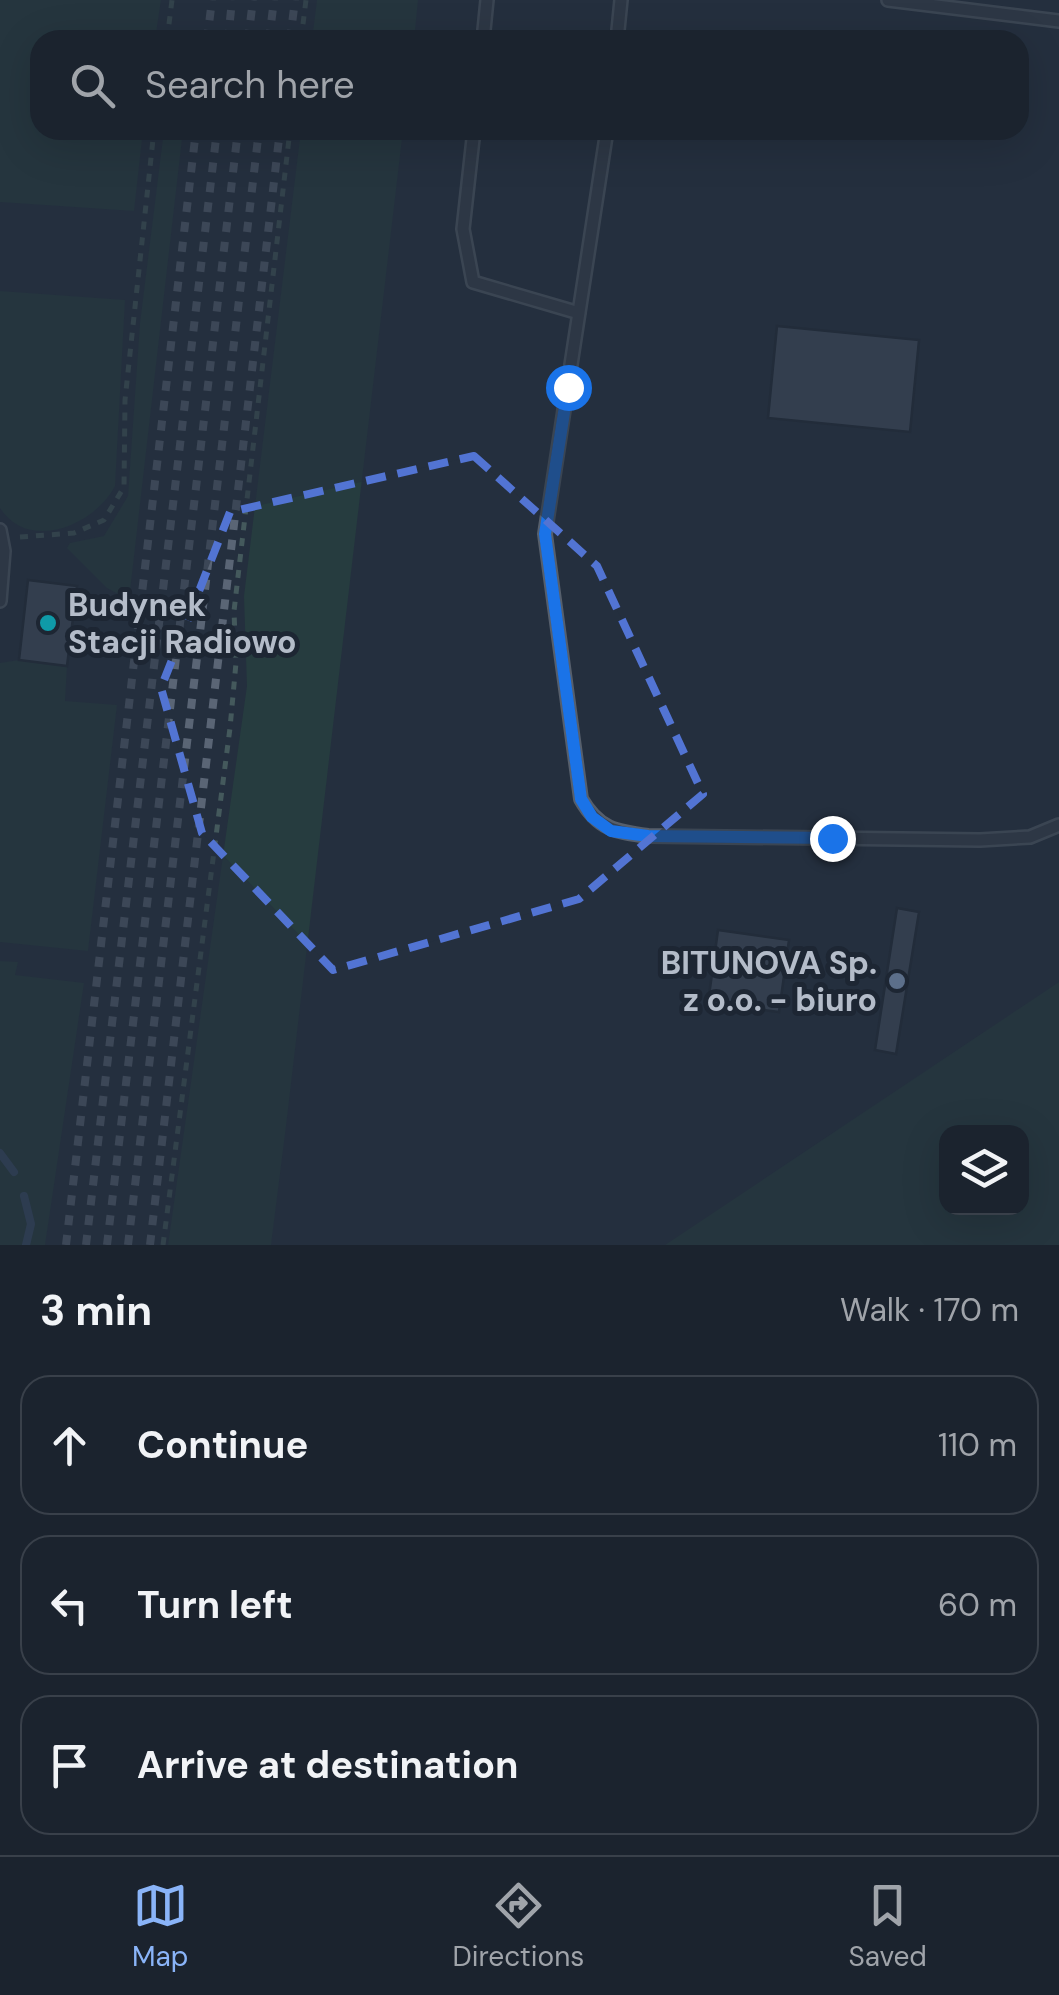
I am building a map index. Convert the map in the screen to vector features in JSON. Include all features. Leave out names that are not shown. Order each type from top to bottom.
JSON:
[{"type":"lane","points":[[483,30],[487,0]]},
{"type":"lane","points":[[618,30],[620,0]]},
{"type":"lane","points":[[888,0],[1059,21]]},
{"type":"lane","points":[[473,140],[464,230],[472,282],[579,313]]},
{"type":"lane","points":[[605,140],[545,534],[581,799],[592,817],[611,831],[648,836],[980,840],[1030,837],[1059,825]]},
{"type":"lane","points":[[0,601],[1,533]]},
{"type":"path","points":[[168,30],[172,0]]},
{"type":"path","points":[[302,30],[306,0]]},
{"type":"path","points":[[1,533],[43,538],[74,533],[104,520],[124,487],[125,400],[153,140]]},
{"type":"path","points":[[163,1245],[230,728],[236,663],[234,610],[289,140]]},
{"type":"highlighted area","points":[[474,456],[597,566],[703,794],[579,899],[333,970],[202,833],[161,688],[230,512]]},
{"type":"green space","points":[[0,0],[161,0],[156,30],[30,30],[30,140],[142,140],[134,211],[0,202]]},
{"type":"green space","points":[[317,0],[418,0],[415,30],[313,30]]},
{"type":"green space","points":[[163,140],[182,140],[129,600],[107,588],[67,548],[70,543],[104,536],[128,496],[140,323]]},
{"type":"green space","points":[[300,140],[402,140],[271,1245],[168,1245],[247,686],[244,596]]},
{"type":"green space","points":[[0,291],[125,300],[115,486],[93,512],[61,528],[27,529],[12,522],[0,508]]},
{"type":"green space","points":[[19,660],[67,666],[65,701],[117,705],[88,951],[0,942],[0,663]]},
{"type":"green space","points":[[0,961],[18,962],[15,975],[84,983],[45,1245],[0,1245]]},
{"type":"green space","points":[[1059,982],[1059,1245],[665,1245]]},
{"type":"building","points":[[777,326],[919,340],[910,432],[768,418]]},
{"type":"building","name":"Budynek Stacji Radiowo","points":[[28,580],[77,586],[67,666],[19,660]]},
{"type":"building","name":"BITUNOVA Sp. z o.o. - biuro","points":[[897,908],[919,912],[896,1054],[875,1050]]},
{"type":"building","points":[[718,930],[789,940],[779,1012],[708,1003]]},
{"type":"waterway","points":[[0,1153],[14,1172]]},
{"type":"waterway","points":[[24,1196],[31,1224],[26,1245]]},
{"type":"railway","points":[[208,30],[212,0]]},
{"type":"railway","points":[[229,30],[232,0]]},
{"type":"railway","points":[[249,30],[253,0]]},
{"type":"railway","points":[[270,30],[274,0]]},
{"type":"railway","points":[[291,30],[295,0]]},
{"type":"railway","points":[[66,1245],[195,140]]},
{"type":"railway","points":[[86,1245],[216,140]]},
{"type":"railway","points":[[107,1245],[237,140]]},
{"type":"railway","points":[[128,1245],[258,140]]},
{"type":"railway","points":[[150,1245],[279,140]]},
{"type":"place","name":"Budynek Stacji Radiowo","points":[[48,623]]},
{"type":"place","name":"BITUNOVA Sp. z o.o. - biuro","points":[[897,981]]},
{"type":"route","points":[[568,387],[545,534],[581,799],[592,817],[611,831],[648,836],[832,838]]}]
